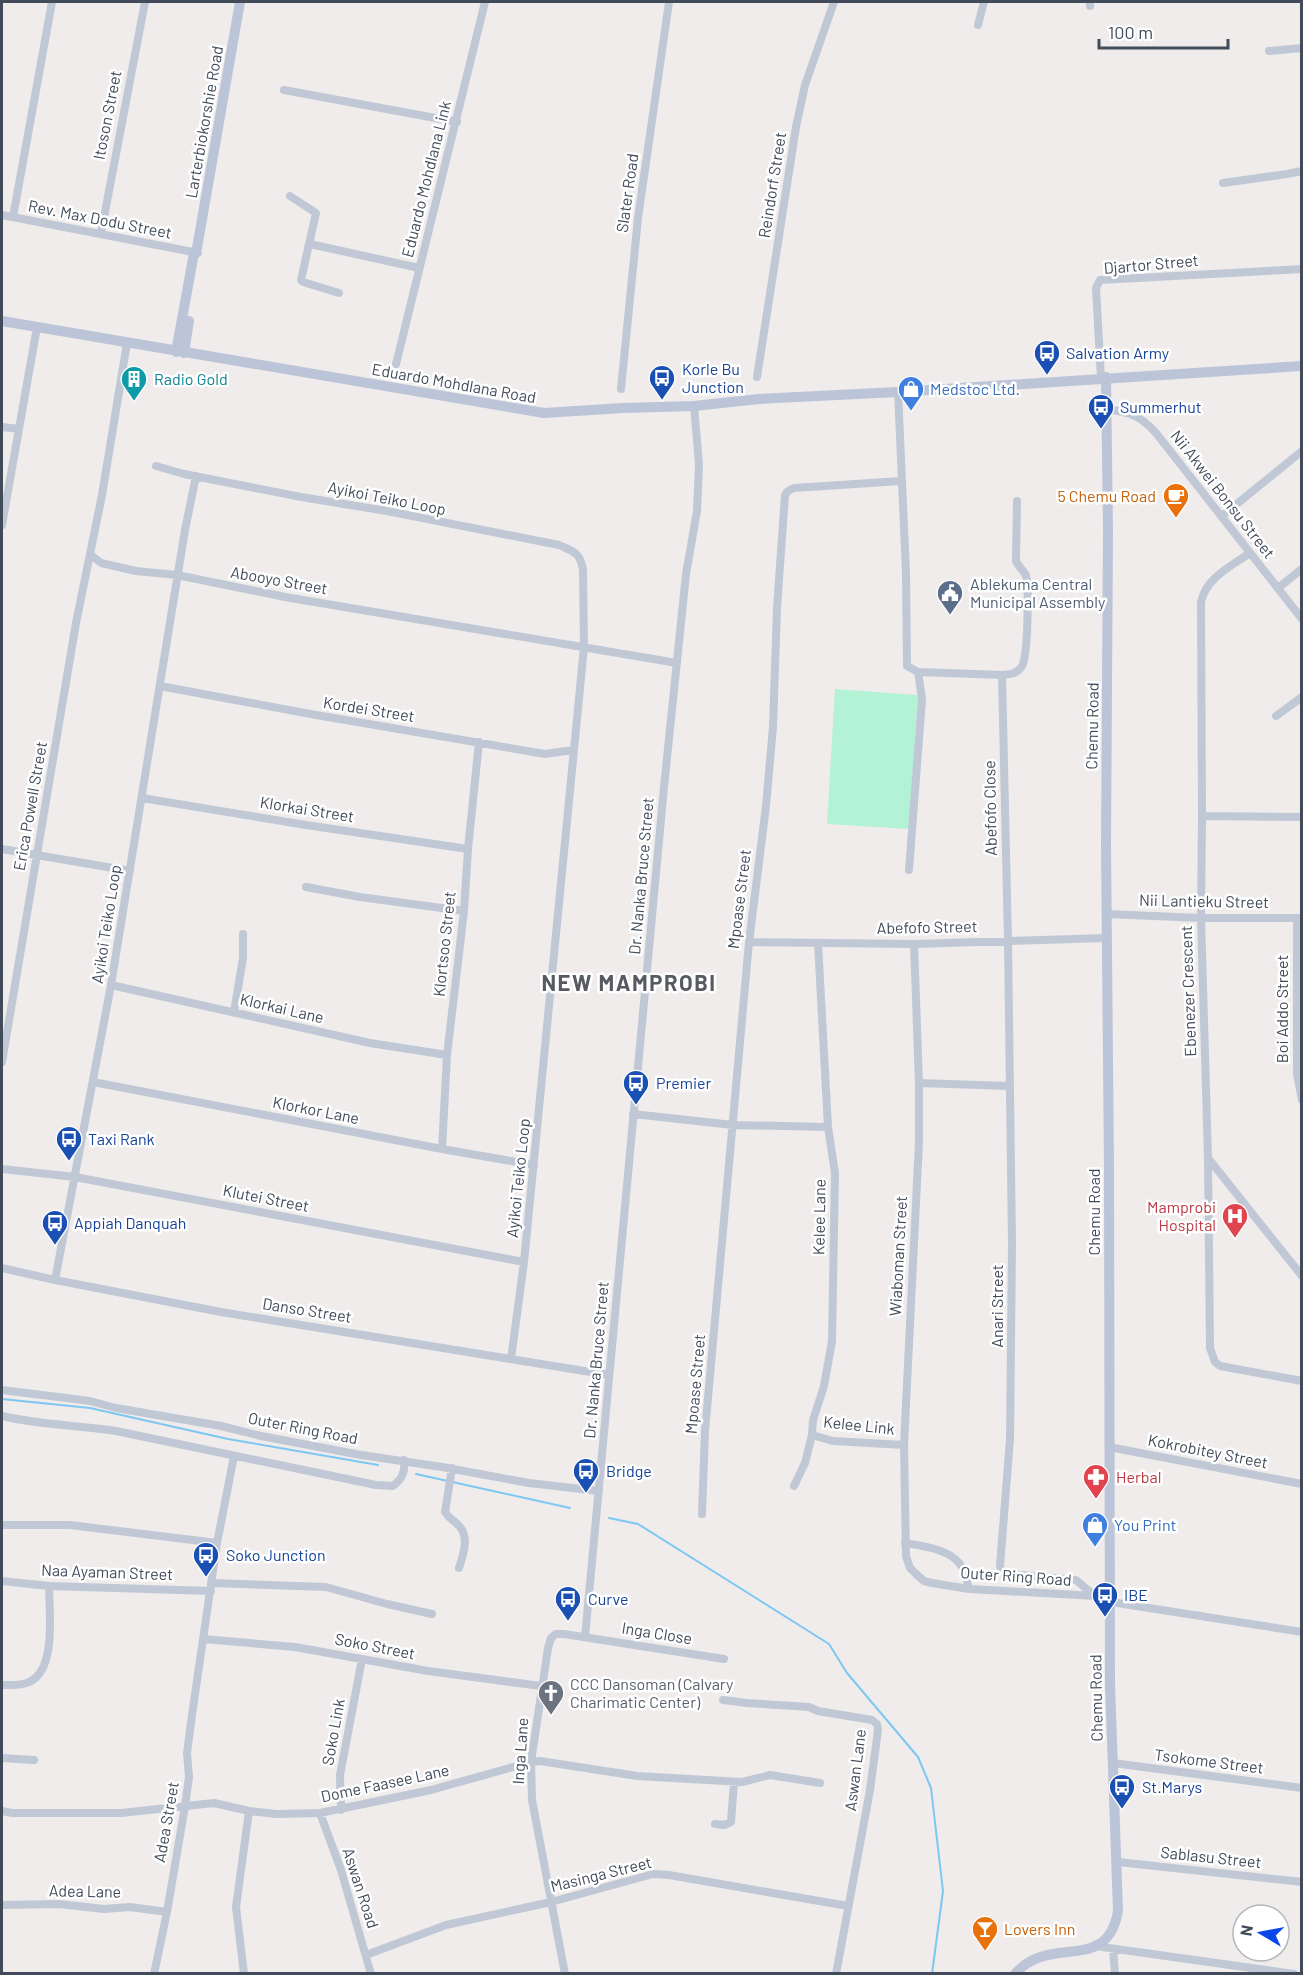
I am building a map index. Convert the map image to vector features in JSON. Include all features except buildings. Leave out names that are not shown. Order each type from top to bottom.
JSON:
[{"type":"street","points":[[13,217],[52,2]]},
{"type":"street","name":"Itoson Street","points":[[100,233],[145,2]]},
{"type":"street","name":"Larterbiokorshie Road","points":[[180,352],[181,323],[197,251],[240,2]]},
{"type":"street","name":"Eduardo Mohdlana Link","points":[[396,364],[485,2]]},
{"type":"street","name":"Slater Road","points":[[621,389],[638,218],[669,2]]},
{"type":"street","name":"Reindorf Street","points":[[757,377],[805,85],[834,2]]},
{"type":"street","points":[[978,25],[984,2]]},
{"type":"street","points":[[1269,51],[1302,48]]},
{"type":"street","points":[[284,90],[457,122]]},
{"type":"street","points":[[1223,183],[1302,171]]},
{"type":"street","points":[[290,196],[316,213],[301,280],[339,293]]},
{"type":"street","name":"Rev. Max Dodu Street","points":[[2,215],[197,251]]},
{"type":"street","points":[[310,244],[419,268]]},
{"type":"street","name":"Larterbiokorshie Road","points":[[180,352],[187,335],[197,251]]},
{"type":"street","name":"Djartor Street","points":[[1104,378],[1096,288],[1100,280],[1302,269]]},
{"type":"street","name":"Eduardo Mohdlana Road","points":[[2,321],[529,412],[694,406],[759,399],[1302,366]]},
{"type":"street","points":[[155,348],[170,339],[181,323]]},
{"type":"street","points":[[2,525],[37,327]]},
{"type":"street","points":[[187,335],[189,344],[197,355]]},
{"type":"street","points":[[90,555],[127,343]]},
{"type":"street","name":"Chemu Road","points":[[1104,378],[1108,531],[1106,938],[1110,1684],[1118,1862],[1117,1921],[1109,1939],[1108,1948]]},
{"type":"street","points":[[898,392],[906,572],[907,666],[918,672],[1002,675],[1016,673],[1024,663],[1027,654],[1026,578],[1025,572],[1016,561],[1017,501]]},
{"type":"street","name":"Dr. Nanka Bruce Street","points":[[585,1637],[677,663],[686,574],[698,493],[699,464],[694,406]]},
{"type":"street","name":"Nii Akwei Bonsu Street","points":[[1105,409],[1133,414],[1146,422],[1302,619]]},
{"type":"street","points":[[2,427],[19,429]]},
{"type":"street","points":[[1222,516],[1302,451]]},
{"type":"street","points":[[156,466],[196,476]]},
{"type":"street","name":"Ayikoi Teiko Loop","points":[[55,1280],[111,985],[177,576],[196,476],[387,511],[565,548],[577,553],[581,559],[584,647],[534,1165],[511,1359]]},
{"type":"street","name":"Mpoase Street","points":[[702,1514],[705,1431],[748,942],[766,806],[773,727],[777,608],[785,495],[794,488],[901,481]]},
{"type":"street","name":"Ebenezer Crescent","points":[[1250,553],[1209,582],[1203,591],[1201,602],[1201,918],[1208,1158],[1210,1348],[1215,1362],[1226,1368],[1302,1382]]},
{"type":"street","name":"Abooyo Street","points":[[90,555],[96,561],[136,571],[177,576],[285,597],[677,663]]},
{"type":"street","name":"Erica Powell Street","points":[[2,1062],[76,623],[90,555]]},
{"type":"street","points":[[1278,588],[1302,569]]},
{"type":"street","points":[[909,870],[922,699],[918,672]]},
{"type":"street","name":"Abefofo Close","points":[[1002,675],[1008,940]]},
{"type":"street","name":"Kordei Street","points":[[160,686],[316,716],[545,753],[573,750]]},
{"type":"street","points":[[1276,716],[1302,697]]},
{"type":"street","name":"Klortsoo Street","points":[[442,1149],[447,1055],[464,911],[479,741]]},
{"type":"street","name":"Klorkai Street","points":[[142,798],[468,849]]},
{"type":"street","points":[[1202,816],[1302,817]]},
{"type":"street","points":[[2,849],[130,871]]},
{"type":"street","points":[[306,887],[464,911]]},
{"type":"street","name":"Nii Lantieku Street","points":[[1106,914],[1201,918],[1299,918]]},
{"type":"street","name":"Boi Addo Street","points":[[1299,918],[1297,1074],[1302,1100]]},
{"type":"street","points":[[234,1012],[243,958],[243,934]]},
{"type":"street","name":"Abefofo Street","points":[[748,942],[914,944],[1106,938]]},
{"type":"street","name":"Anari Street","points":[[1008,940],[1012,1244],[1010,1430],[1000,1566],[1002,1570],[1010,1574],[1076,1580],[1095,1596]]},
{"type":"street","name":"Kelee Lane","points":[[794,1486],[805,1463],[813,1420],[824,1386],[832,1341],[835,1173],[828,1127],[818,943]]},
{"type":"street","name":"Wiaboman Street","points":[[910,1568],[905,1543],[904,1445],[917,1191],[919,1083],[914,944]]},
{"type":"street","name":"Klorkai Lane","points":[[111,985],[370,1043],[447,1055]]},
{"type":"street","name":"Klorkor Lane","points":[[93,1082],[534,1165]]},
{"type":"street","points":[[919,1083],[1009,1086]]},
{"type":"street","points":[[633,1114],[733,1125],[828,1127]]},
{"type":"street","points":[[1208,1158],[1302,1276]]},
{"type":"street","name":"Klutei Street","points":[[2,1169],[75,1177],[524,1262]]},
{"type":"street","name":"Danso Street","points":[[2,1268],[221,1312],[609,1375]]},
{"type":"street","name":"Outer Ring Road","points":[[2,1390],[76,1398],[116,1408],[221,1426],[361,1455],[452,1468],[529,1483],[599,1491]]},
{"type":"street","points":[[2,1416],[116,1431],[386,1486],[393,1486],[400,1481],[404,1475],[404,1460]]},
{"type":"street","name":"Kelee Link","points":[[812,1435],[833,1441],[904,1445]]},
{"type":"street","name":"Kokrobitey Street","points":[[1109,1447],[1302,1484]]},
{"type":"street","name":"Adea Street","points":[[154,1974],[185,1806],[189,1777],[188,1743],[217,1543],[234,1456]]},
{"type":"street","points":[[452,1468],[445,1512],[466,1536],[465,1549],[459,1568]]},
{"type":"street","points":[[2,1525],[70,1525],[217,1543]]},
{"type":"street","points":[[905,1543],[940,1551],[952,1557],[960,1564],[969,1589]]},
{"type":"street","name":"Outer Ring Road","points":[[910,1568],[924,1581],[969,1589],[1095,1596],[1111,1602],[1302,1632]]},
{"type":"street","name":"Naa Ayaman Street","points":[[2,1581],[49,1586],[326,1587],[432,1614]]},
{"type":"street","points":[[2,1685],[31,1681],[45,1667],[49,1633],[49,1586]]},
{"type":"street","name":"Inga Lane","points":[[565,1974],[532,1800],[531,1762],[541,1686],[551,1638],[556,1634],[585,1637]]},
{"type":"street","name":"Inga Close","points":[[585,1637],[724,1659]]},
{"type":"street","name":"Soko Street","points":[[203,1639],[295,1647],[497,1682],[541,1686]]},
{"type":"street","name":"Soko Link","points":[[341,1810],[340,1775],[362,1659]]},
{"type":"street","name":"Aswan Lane","points":[[723,1700],[747,1704],[809,1707],[818,1711],[872,1720],[877,1724],[870,1790],[836,1974]]},
{"type":"street","points":[[2,1758],[34,1760]]},
{"type":"street","name":"Dome Faasee Lane","points":[[2,1811],[12,1814],[121,1813],[214,1803],[249,1811],[291,1814],[320,1813],[431,1790],[531,1762],[549,1761],[637,1776],[734,1782],[749,1781],[770,1775],[820,1783]]},
{"type":"street","name":"Tsokome Street","points":[[1113,1763],[1302,1788]]},
{"type":"street","points":[[716,1824],[724,1825],[731,1822],[734,1782]]},
{"type":"street","points":[[244,1974],[236,1907],[249,1811]]},
{"type":"street","name":"Aswan Road","points":[[320,1813],[341,1870],[370,1974]]},
{"type":"street","name":"Sablasu Street","points":[[1118,1862],[1302,1882]]},
{"type":"street","name":"Masinga Street","points":[[366,1955],[446,1925],[551,1902],[643,1876],[661,1874],[848,1906]]},
{"type":"street","name":"Adea Lane","points":[[2,1905],[59,1904],[104,1909],[130,1906],[167,1912]]},
{"type":"street","points":[[1015,1974],[1022,1965],[1032,1959],[1096,1952],[1108,1948],[1294,1974]]},
{"type":"street","points":[[1108,1948],[1115,1974]]},
{"type":"green space","points":[[835,689],[918,695],[909,829],[827,824]]},
{"type":"waterway","points":[[2,1399],[90,1408],[228,1439],[378,1465]]},
{"type":"waterway","points":[[416,1474],[570,1508]]},
{"type":"waterway","points":[[609,1518],[638,1524],[829,1644],[847,1673],[918,1757],[931,1788],[943,1891],[932,1974]]},
{"type":"place","name":"Salvation Army","points":[[1047,376]]},
{"type":"place","name":"Korle Bu Junction","points":[[662,401]]},
{"type":"place","name":"Radio Gold","points":[[134,402]]},
{"type":"place","name":"Medstoc Ltd.","points":[[911,412]]},
{"type":"place","name":"Summerhut","points":[[1101,430]]},
{"type":"place","name":"5 Chemu Road","points":[[1176,519]]},
{"type":"place","name":"Ablekuma Central Municipal Assembly","points":[[950,616]]},
{"type":"place","name":"Premier","points":[[636,1106]]},
{"type":"place","name":"Taxi Rank","points":[[69,1162]]},
{"type":"place","name":"Mamprobi Hospital","points":[[1235,1239]]},
{"type":"place","name":"Appiah Danquah","points":[[55,1246]]},
{"type":"place","name":"Bridge","points":[[586,1494]]},
{"type":"place","name":"Herbal","points":[[1096,1500]]},
{"type":"place","name":"You Print","points":[[1095,1548]]},
{"type":"place","name":"Soko Junction","points":[[206,1578]]},
{"type":"place","name":"IBE","points":[[1105,1618]]},
{"type":"place","name":"Curve","points":[[568,1622]]},
{"type":"place","name":"CCC Dansoman (Calvary Charimatic Center)","points":[[551,1716]]},
{"type":"place","name":"St.Marys","points":[[1122,1810]]},
{"type":"place","name":"Lovers Inn","points":[[985,1952]]},
{"type":"district","name":"NEW MAMPROBI","points":[[629,983]]}]
